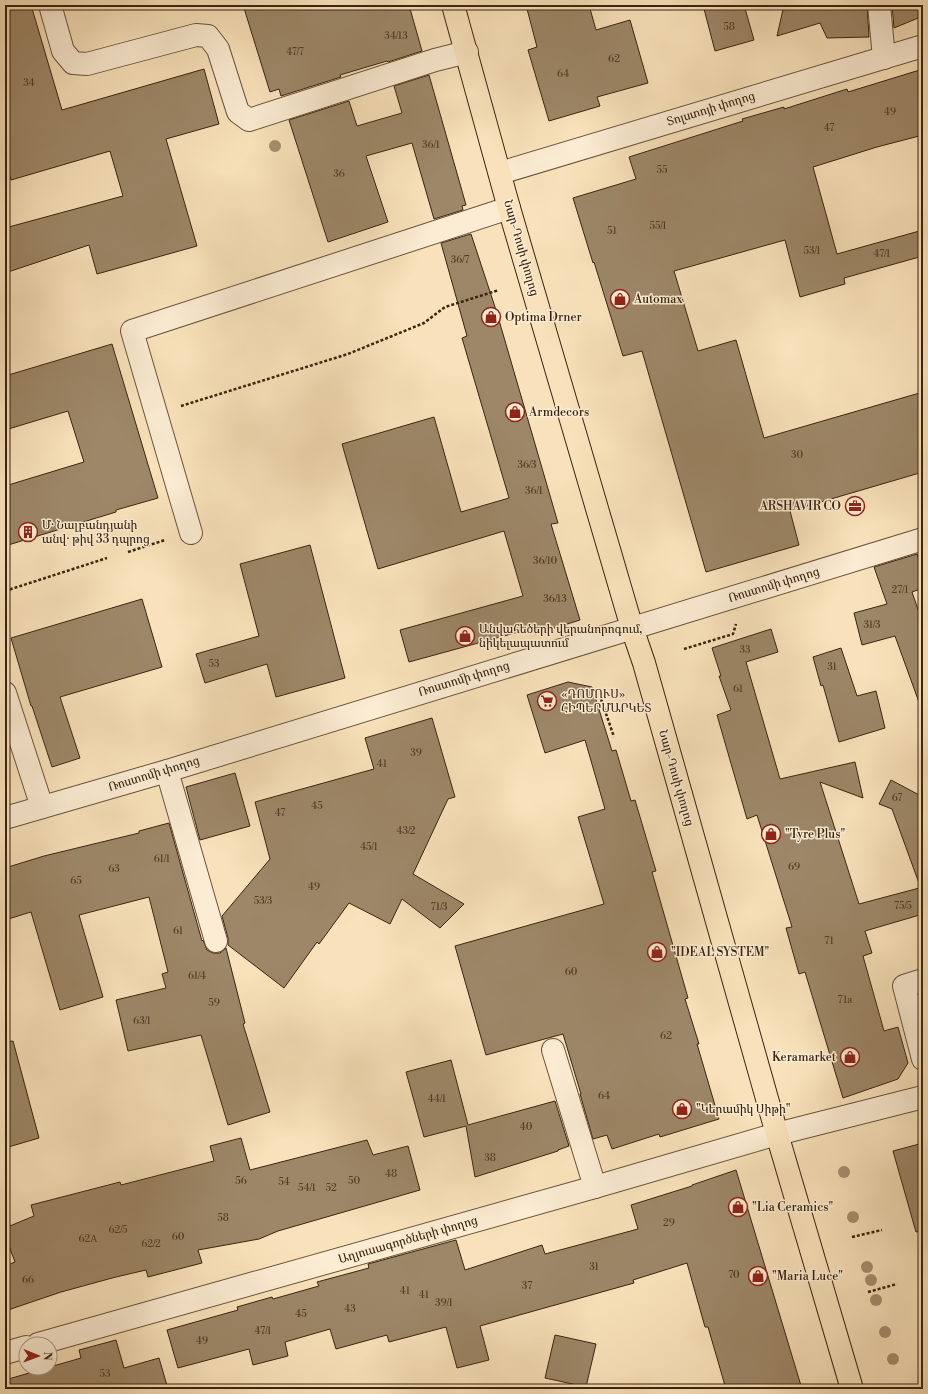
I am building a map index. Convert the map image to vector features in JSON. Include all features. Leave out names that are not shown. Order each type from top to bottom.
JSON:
[{"type":"main road","name":"Նար-Դոսի փողոց","points":[[453,5],[509,208],[632,628],[644,663],[777,1134],[852,1389]]},
{"type":"street","points":[[50,5],[64,51],[72,63],[87,64],[196,34],[208,36],[218,49],[238,112],[249,120],[435,60],[467,52]]},
{"type":"street","points":[[879,5],[884,58]]},
{"type":"street","name":"Տոլստոյի փողոց","points":[[500,173],[923,46]]},
{"type":"street","points":[[191,533],[132,331],[509,208]]},
{"type":"street","name":"Ռոստոմի փողոց","points":[[5,818],[167,771],[923,539]]},
{"type":"street","points":[[5,693],[42,808]]},
{"type":"street","points":[[167,771],[216,941]]},
{"type":"street","points":[[923,980],[904,986],[923,1059]]},
{"type":"street","points":[[553,1050],[595,1187]]},
{"type":"street","name":"Աղյուսագործների փողոց","points":[[58,1338],[595,1187],[777,1134],[923,1097]]},
{"type":"street","points":[[5,1353],[18,1349]]},
{"type":"path","points":[[156,413],[348,354],[424,324],[445,307],[498,290]]},
{"type":"path","points":[[128,552],[191,533]]},
{"type":"path","points":[[5,591],[107,558]]},
{"type":"path","points":[[684,649],[734,634]]},
{"type":"path","points":[[601,699],[614,738]]},
{"type":"path","points":[[852,1237],[882,1230]]},
{"type":"path","points":[[868,1292],[897,1284]]},
{"type":"building","points":[[5,5],[31,5],[62,110],[204,69],[219,124],[166,139],[197,246],[97,274],[89,245],[5,273],[5,228],[123,196],[110,151],[11,180],[5,160]]},
{"type":"building","points":[[243,5],[409,5],[422,51],[340,75],[341,77],[281,96],[279,89],[270,92]]},
{"type":"building","points":[[526,5],[589,5],[596,30],[630,20],[648,83],[597,97],[600,106],[549,121],[528,50],[537,47]]},
{"type":"building","points":[[703,5],[744,5],[754,40],[715,51]]},
{"type":"building","points":[[784,5],[867,5],[869,37],[827,38],[820,23],[777,36]]},
{"type":"building","points":[[892,5],[923,5],[923,16],[894,28]]},
{"type":"building","points":[[923,69],[923,135],[877,147],[813,167],[837,254],[923,230],[923,256],[844,278],[845,284],[800,297],[785,240],[674,271],[698,351],[736,340],[764,438],[923,392],[923,472],[790,511],[799,545],[706,572],[642,351],[623,356],[573,198],[636,179],[629,157],[743,121],[742,119],[784,107],[784,109],[847,89],[848,92]]},
{"type":"building","points":[[429,75],[466,205],[462,206],[463,210],[434,219],[412,143],[366,156],[388,222],[328,242],[289,120],[349,101],[357,126],[402,113],[394,86]]},
{"type":"building","points":[[471,234],[496,310],[558,523],[551,524],[580,620],[535,634],[533,628],[409,662],[400,630],[523,596],[504,531],[378,569],[342,444],[434,417],[461,512],[509,498],[462,338],[467,336],[441,243]]},
{"type":"building","points":[[112,344],[158,498],[5,546],[5,486],[84,462],[68,411],[5,430],[5,376]]},
{"type":"building","points":[[310,545],[345,678],[276,697],[267,664],[205,683],[196,654],[259,636],[240,564]]},
{"type":"building","points":[[917,554],[923,573],[923,588],[912,592],[923,624],[923,705],[920,705],[895,636],[862,645],[854,613],[887,604],[874,567]]},
{"type":"building","points":[[142,599],[162,667],[60,697],[80,758],[52,767],[31,706],[11,638]]},
{"type":"building","points":[[771,629],[778,652],[746,662],[780,779],[855,762],[863,798],[820,782],[859,904],[923,887],[923,914],[865,931],[872,953],[863,956],[884,1031],[898,1027],[908,1063],[898,1079],[843,1098],[805,972],[799,974],[786,928],[792,927],[757,815],[747,819],[717,715],[731,710],[719,676],[721,676],[712,648]]},
{"type":"building","points":[[841,648],[857,696],[876,691],[885,728],[839,742],[823,685],[821,686],[813,657]]},
{"type":"building","points":[[568,682],[592,687],[612,751],[616,750],[631,801],[635,800],[656,871],[652,872],[688,998],[685,999],[699,1044],[697,1044],[719,1119],[660,1137],[659,1134],[612,1149],[607,1135],[593,1139],[563,1034],[486,1055],[455,946],[604,904],[578,817],[605,809],[585,740],[545,753],[527,695]]},
{"type":"building","points":[[432,718],[455,797],[448,799],[413,874],[464,904],[440,928],[402,899],[390,924],[349,903],[319,944],[317,942],[284,988],[228,945],[228,938],[222,916],[270,859],[255,802],[374,769],[365,738]]},
{"type":"building","points":[[235,773],[250,826],[200,840],[186,787]]},
{"type":"building","points":[[891,780],[923,797],[923,885],[920,886],[892,809],[879,804]]},
{"type":"building","points":[[169,823],[202,941],[203,940],[207,950],[213,953],[220,953],[226,948],[245,1023],[243,1024],[270,1112],[228,1125],[201,1035],[128,1051],[116,1000],[166,988],[162,974],[168,972],[149,897],[79,915],[103,997],[60,1010],[31,912],[5,920],[5,868],[44,856],[139,833],[139,831]]},
{"type":"building","points":[[13,1041],[39,1138],[5,1148],[5,1042]]},
{"type":"building","points":[[451,1060],[468,1125],[555,1101],[569,1146],[558,1151],[475,1177],[466,1126],[424,1137],[406,1072]]},
{"type":"building","points":[[241,1138],[250,1170],[367,1140],[373,1155],[408,1146],[420,1190],[278,1231],[259,1239],[198,1250],[202,1263],[148,1277],[146,1270],[116,1277],[61,1292],[5,1311],[5,1266],[15,1262],[5,1235],[5,1228],[34,1216],[31,1205],[120,1182],[121,1185],[214,1161],[210,1146]]},
{"type":"building","points":[[923,1143],[923,1231],[916,1232],[893,1151]]},
{"type":"building","points":[[736,1170],[802,1389],[726,1389],[708,1327],[705,1327],[687,1263],[633,1280],[634,1283],[480,1326],[489,1360],[457,1368],[446,1327],[389,1342],[387,1335],[336,1349],[330,1329],[285,1342],[288,1356],[253,1365],[249,1349],[178,1368],[167,1330],[238,1310],[237,1307],[319,1286],[317,1282],[369,1268],[368,1264],[456,1240],[465,1270],[542,1245],[545,1254],[638,1229],[631,1205],[692,1186]]},
{"type":"building","points":[[555,1335],[596,1344],[586,1387],[545,1378]]},
{"type":"building","points":[[116,1340],[124,1368],[159,1358],[168,1389],[5,1389],[5,1380],[19,1376],[58,1376],[58,1365],[81,1358],[79,1350]]},
{"type":"place","name":"Automax","points":[[620,299]]},
{"type":"place","name":"Optima Drner","points":[[491,317]]},
{"type":"place","name":"Armdecors","points":[[515,412]]},
{"type":"place","name":"ARSHAVIR CO","points":[[855,506]]},
{"type":"place","name":"Մ․ Նալբանդյանի անվ․ թիվ 33 դպրոց","points":[[28,532]]},
{"type":"place","name":"Անվահեծերի վերանորոգում, նիկելապատում","points":[[465,636]]},
{"type":"place","name":"«ԴՈՄՈՒՍ» ՀԻՊԵՐՄԱՐԿԵՏ","points":[[547,701]]},
{"type":"place","name":"\"Tyre Plus\"","points":[[771,834]]},
{"type":"place","name":"\"IDEAL SYSTEM\"","points":[[657,952]]},
{"type":"place","name":"Keramarket","points":[[850,1057]]},
{"type":"place","name":"\"Կերամիկ Սիթի\"","points":[[682,1109]]},
{"type":"place","name":"\"Lia Ceramics\"","points":[[738,1207]]},
{"type":"place","name":"\"Maria Luce\"","points":[[758,1276]]}]
